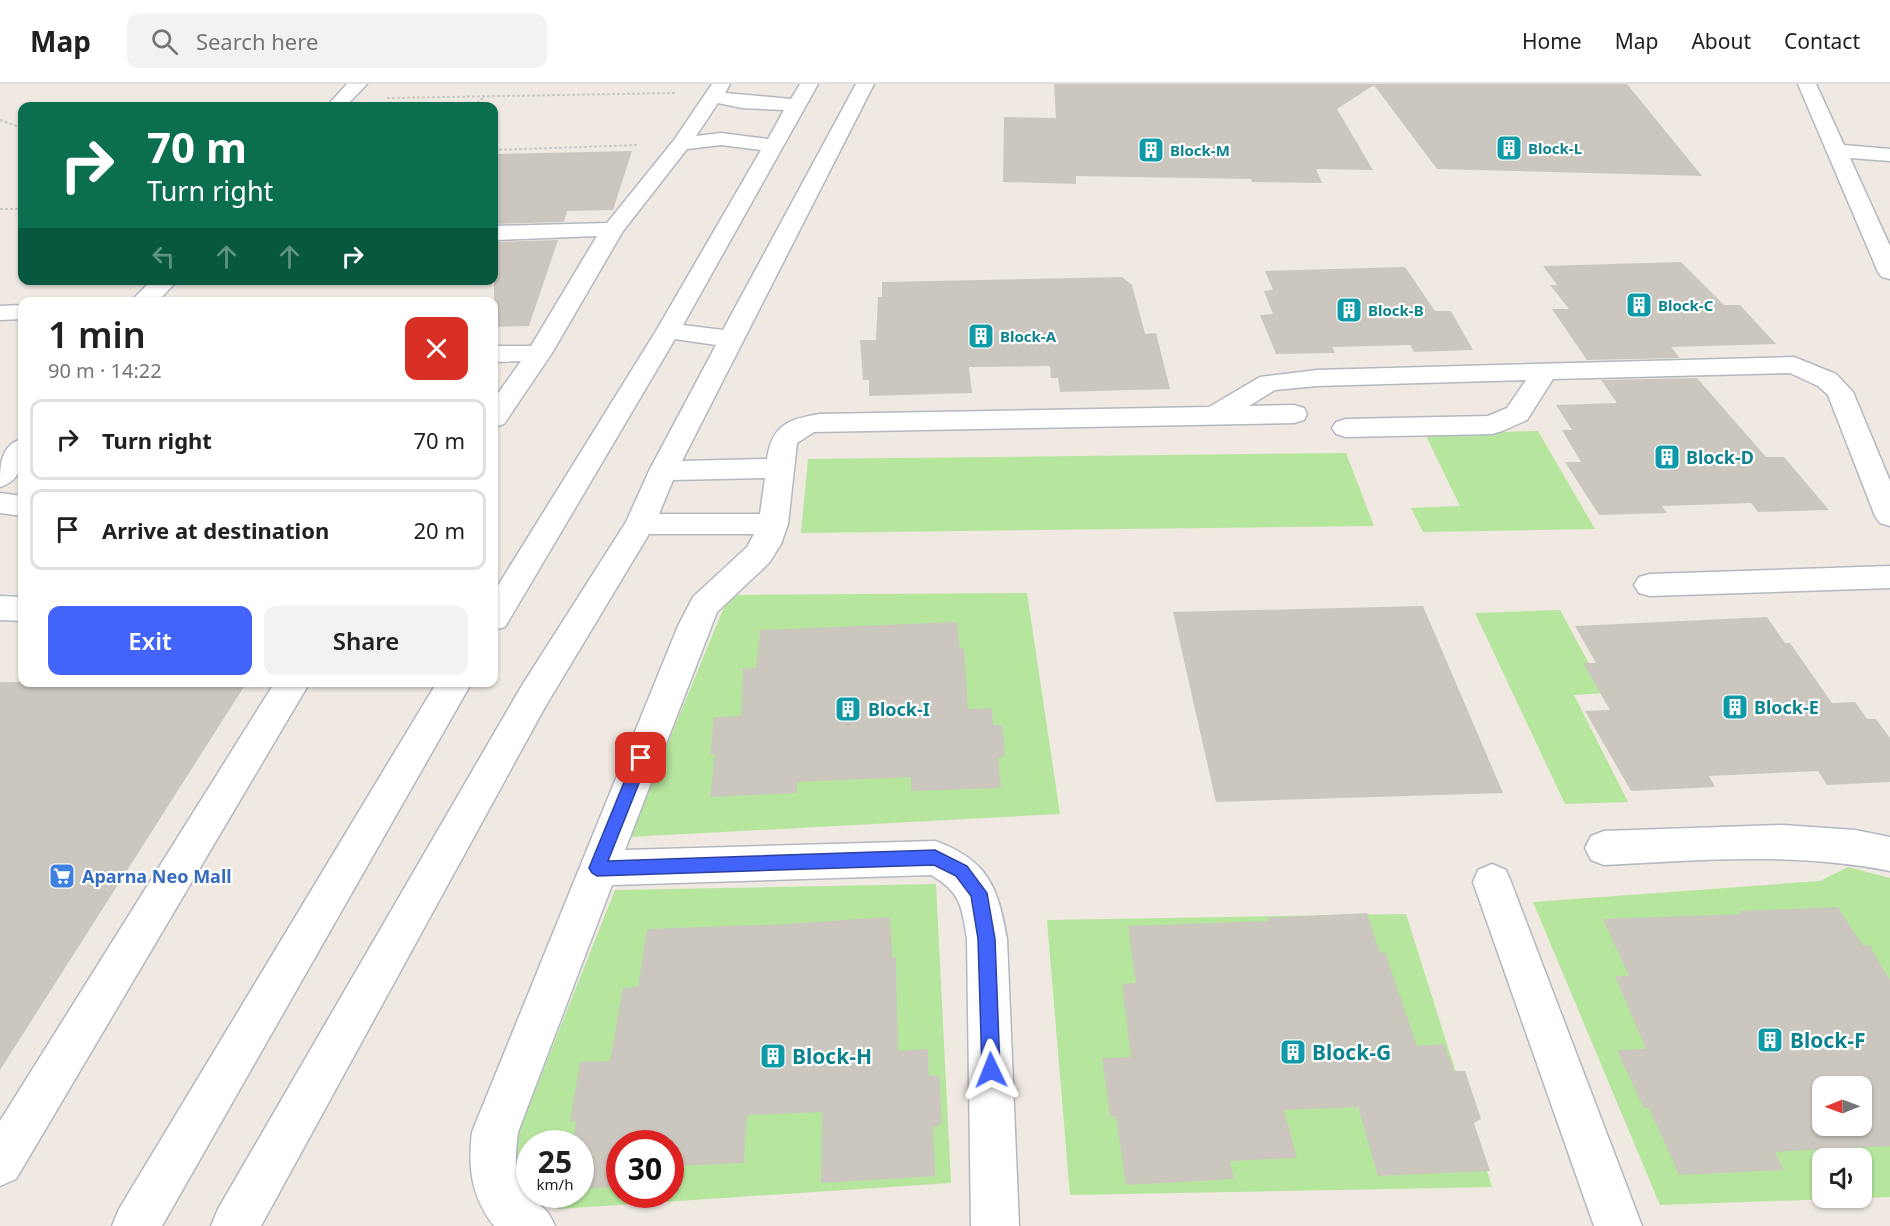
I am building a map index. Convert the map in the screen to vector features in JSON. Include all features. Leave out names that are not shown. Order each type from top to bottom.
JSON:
[{"type":"street","points":[[235,1226],[532,697],[640,524],[663,471],[866,84]]},
{"type":"street","points":[[1807,84],[1884,248],[1890,272]]},
{"type":"street","points":[[498,412],[539,353],[614,229],[681,144],[717,90],[742,102],[803,94]]},
{"type":"street","points":[[498,611],[668,331],[776,146],[803,94]]},
{"type":"street","points":[[681,144],[721,139],[776,146]]},
{"type":"street","points":[[1837,151],[1890,155]]},
{"type":"street","points":[[498,233],[614,229]]},
{"type":"street","points":[[148,297],[161,285]]},
{"type":"street","points":[[0,313],[18,312]]},
{"type":"street","points":[[668,331],[731,339]]},
{"type":"street","points":[[498,354],[539,353]]},
{"type":"street","points":[[1214,415],[1269,383],[1287,380],[1780,364],[1809,370],[1827,380],[1840,392],[1890,516]]},
{"type":"street","points":[[1346,428],[1492,425],[1517,414],[1546,370]]},
{"type":"street","points":[[531,1226],[523,1222],[501,1197],[492,1165],[495,1132],[597,868],[704,605],[758,555],[766,544],[773,524],[784,440],[792,431],[813,423],[1294,414]]},
{"type":"street","points":[[0,477],[18,453]]},
{"type":"street","points":[[663,471],[779,468]]},
{"type":"street","points":[[0,503],[18,505]]},
{"type":"street","points":[[640,524],[773,524]]},
{"type":"street","points":[[1684,563],[1890,557]]},
{"type":"street","points":[[1650,585],[1890,577]]},
{"type":"street","points":[[0,608],[18,609]]},
{"type":"street","points":[[0,1163],[290,687]]},
{"type":"street","points":[[136,1226],[452,687]]},
{"type":"street","points":[[1604,848],[1799,841],[1828,842],[1890,854]]},
{"type":"street","points":[[597,868],[935,858],[962,871],[979,893],[987,939],[995,1226]]},
{"type":"street","points":[[1492,882],[1618,1226]]},
{"type":"path","points":[[348,95],[379,92],[386,93],[378,97],[387,98],[679,92]]},
{"type":"path","points":[[477,102],[484,96]]},
{"type":"path","points":[[0,120],[18,127]]},
{"type":"path","points":[[498,150],[681,144]]},
{"type":"path","points":[[0,209],[18,209]]},
{"type":"green space","points":[[1538,431],[1595,529],[1423,532],[1411,508],[1460,506],[1425,434]]},
{"type":"green space","points":[[1346,453],[1374,526],[801,533],[808,459]]},
{"type":"green space","points":[[1027,593],[1060,814],[629,837],[729,595]]},
{"type":"green space","points":[[1560,610],[1605,693],[1574,695],[1628,802],[1565,804],[1475,613]]},
{"type":"green space","points":[[1848,867],[1890,878],[1890,1197],[1872,1198],[1872,1148],[1812,1148],[1812,1200],[1660,1205],[1533,902],[1820,881]]},
{"type":"green space","points":[[936,884],[951,1183],[684,1201],[684,1130],[606,1130],[606,1206],[594,1207],[594,1130],[519,1130],[615,890]]},
{"type":"green space","name":"Block-G","points":[[1406,914],[1492,1187],[1070,1195],[1047,920]]},
{"type":"building","points":[[1054,84],[1627,84],[1702,176],[1437,169],[1374,85],[1337,109],[1373,170],[1316,169],[1322,183],[1252,182],[1251,179],[1076,176],[1076,184],[1003,182],[1004,117],[1056,118]]},
{"type":"building","points":[[632,151],[613,210],[567,211],[564,222],[498,224],[498,154]]},
{"type":"building","points":[[558,240],[529,326],[498,327],[498,297],[494,297],[494,285],[498,285],[498,242]]},
{"type":"building","name":"Block-C","points":[[1681,262],[1724,305],[1740,305],[1776,344],[1671,347],[1680,358],[1587,360],[1552,309],[1569,309],[1550,285],[1557,285],[1543,266]]},
{"type":"building","name":"Block-B","points":[[1405,267],[1435,311],[1451,311],[1473,350],[1414,352],[1410,345],[1332,347],[1335,353],[1276,354],[1260,315],[1273,314],[1264,291],[1273,290],[1265,271]]},
{"type":"building","name":"Block-A","points":[[1122,277],[1132,285],[1145,334],[1156,333],[1170,389],[1060,392],[1058,378],[1051,378],[1050,366],[969,367],[972,393],[869,396],[869,380],[863,380],[860,340],[876,340],[878,297],[882,297],[882,282]]},
{"type":"building","name":"Block-D","points":[[1697,378],[1766,457],[1784,457],[1829,510],[1758,512],[1751,503],[1662,506],[1667,513],[1599,515],[1565,462],[1581,462],[1562,430],[1572,430],[1556,405],[1617,403],[1601,380]]},
{"type":"building","points":[[1423,606],[1503,793],[1216,802],[1173,612]]},
{"type":"building","name":"Block-E","points":[[1767,617],[1785,643],[1790,643],[1832,703],[1855,702],[1867,719],[1876,719],[1890,738],[1890,782],[1827,785],[1818,771],[1709,776],[1715,787],[1631,791],[1585,711],[1610,710],[1583,663],[1596,663],[1575,626]]},
{"type":"building","name":"Block-I","points":[[957,622],[960,649],[964,648],[968,709],[992,708],[993,725],[1002,725],[1005,756],[998,758],[1001,788],[911,791],[911,777],[797,782],[797,793],[710,797],[715,754],[710,754],[714,717],[741,716],[743,668],[756,668],[760,630]]},
{"type":"building","name":"Aparna Neo Mall","points":[[0,682],[18,682],[18,687],[244,687],[0,1070]]},
{"type":"building","name":"Block-F","points":[[1838,907],[1863,946],[1869,945],[1890,980],[1890,1146],[1812,1148],[1812,1150],[1775,1152],[1784,1170],[1679,1175],[1649,1108],[1644,1108],[1617,1050],[1646,1049],[1615,976],[1629,976],[1603,919],[1741,914],[1740,911]]},
{"type":"building","name":"Block-G","points":[[1367,913],[1380,953],[1385,952],[1417,1046],[1444,1044],[1454,1071],[1465,1071],[1481,1119],[1474,1123],[1490,1171],[1378,1176],[1358,1107],[1284,1110],[1297,1158],[1230,1161],[1234,1179],[1126,1185],[1116,1116],[1110,1117],[1102,1058],[1131,1057],[1122,984],[1136,983],[1128,926],[1268,921],[1267,918]]},
{"type":"building","name":"Block-H","points":[[890,917],[892,957],[896,957],[898,1051],[928,1049],[929,1076],[939,1075],[942,1124],[933,1127],[935,1176],[821,1183],[822,1112],[747,1115],[744,1163],[684,1166],[684,1130],[606,1130],[606,1188],[594,1188],[594,1130],[575,1130],[576,1121],[570,1122],[580,1062],[610,1061],[623,988],[638,987],[647,929],[788,924]]},
{"type":"place","name":"Block-L","points":[[1509,148]]},
{"type":"place","name":"Block-M","points":[[1151,150]]},
{"type":"place","name":"Block-C","points":[[1639,305]]},
{"type":"place","name":"Block-B","points":[[1349,310]]},
{"type":"place","name":"Block-A","points":[[981,336]]},
{"type":"place","name":"Block-D","points":[[1667,457]]},
{"type":"place","name":"Block-E","points":[[1735,707]]},
{"type":"place","name":"Block-I","points":[[848,709]]},
{"type":"place","name":"Aparna Neo Mall","points":[[62,876]]},
{"type":"place","name":"Block-F","points":[[1770,1040]]},
{"type":"place","name":"Block-G","points":[[1293,1052]]},
{"type":"place","name":"Block-H","points":[[773,1056]]},
{"type":"route","points":[[641,758],[597,868],[935,858],[962,871],[979,893],[987,939],[991,1070]]}]
